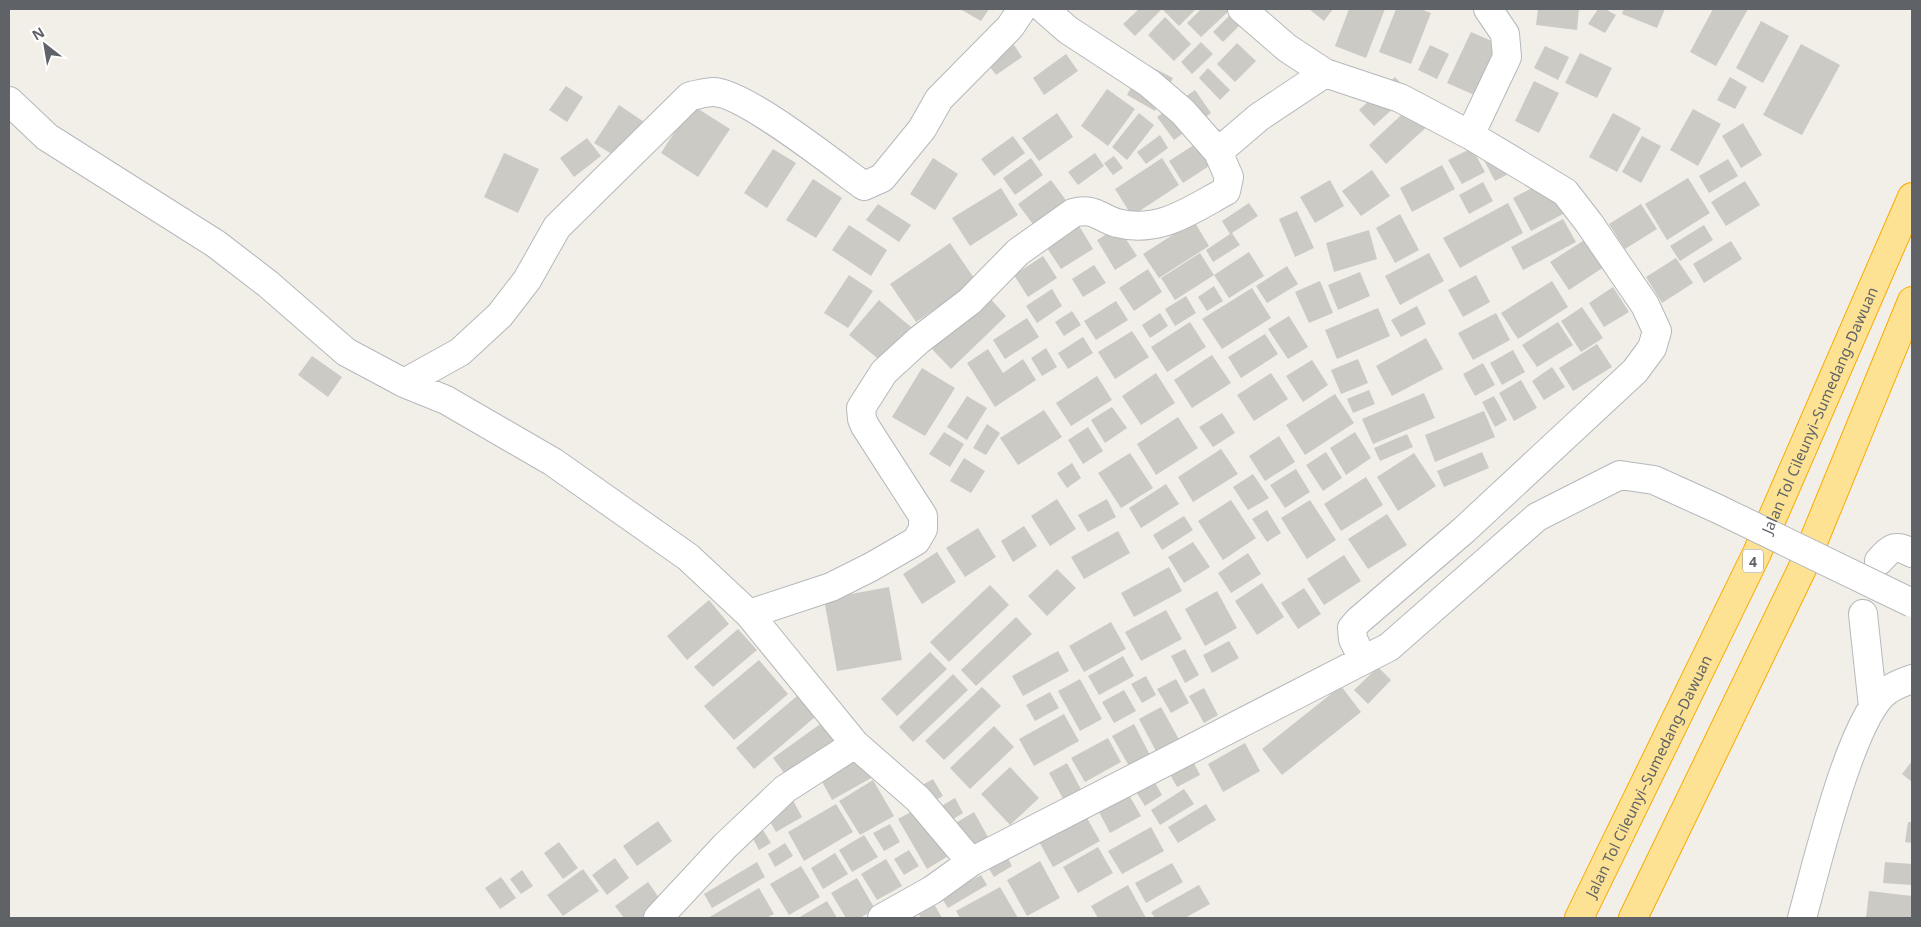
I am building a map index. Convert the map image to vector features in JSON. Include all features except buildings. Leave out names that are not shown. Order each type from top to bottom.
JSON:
[{"type":"highway","name":"Jalan Tol Cileunyi–Sumedang–Dawuan","points":[[1579,918],[1757,553],[1912,197]]},
{"type":"highway","points":[[1633,918],[1802,569],[1912,301]]},
{"type":"street","points":[[404,383],[460,352],[500,315],[527,280],[558,227],[690,96],[714,92],[743,102],[789,131],[864,186],[882,178],[922,129],[939,99],[1010,27],[1022,9]]},
{"type":"street","points":[[749,614],[831,587],[916,541],[923,530],[923,516],[862,419],[861,408],[884,372],[918,340],[970,301],[1018,252],[1066,217],[1084,210],[1101,214],[1116,222],[1142,227],[1169,222],[1226,191],[1230,177],[1218,152],[1183,112],[1149,83],[1068,30],[1044,9]]},
{"type":"street","points":[[1242,9],[1287,48],[1325,73],[1400,98],[1470,134],[1565,192],[1645,305],[1657,331],[1652,348],[1635,371],[1464,530],[1352,628],[1353,639],[1363,660]]},
{"type":"street","points":[[1470,134],[1507,56],[1505,34],[1488,9]]},
{"type":"street","points":[[1218,152],[1259,117],[1325,73]]},
{"type":"street","points":[[9,101],[47,137],[162,212],[216,244],[268,284],[346,352],[404,383],[446,400],[553,462],[688,557],[749,614],[855,744],[918,799],[971,862]]},
{"type":"street","points":[[882,918],[932,890],[971,862],[1389,647],[1489,557],[1537,517],[1620,475],[1654,480],[1912,603]]},
{"type":"street","points":[[1464,530],[1489,557]]},
{"type":"street","points":[[1879,561],[1890,549],[1900,547],[1912,553]]},
{"type":"street","points":[[1863,614],[1873,707]]},
{"type":"street","points":[[1802,918],[1844,773],[1873,707],[1887,690],[1912,679]]},
{"type":"street","points":[[658,918],[725,846],[785,789],[855,744]]}]
